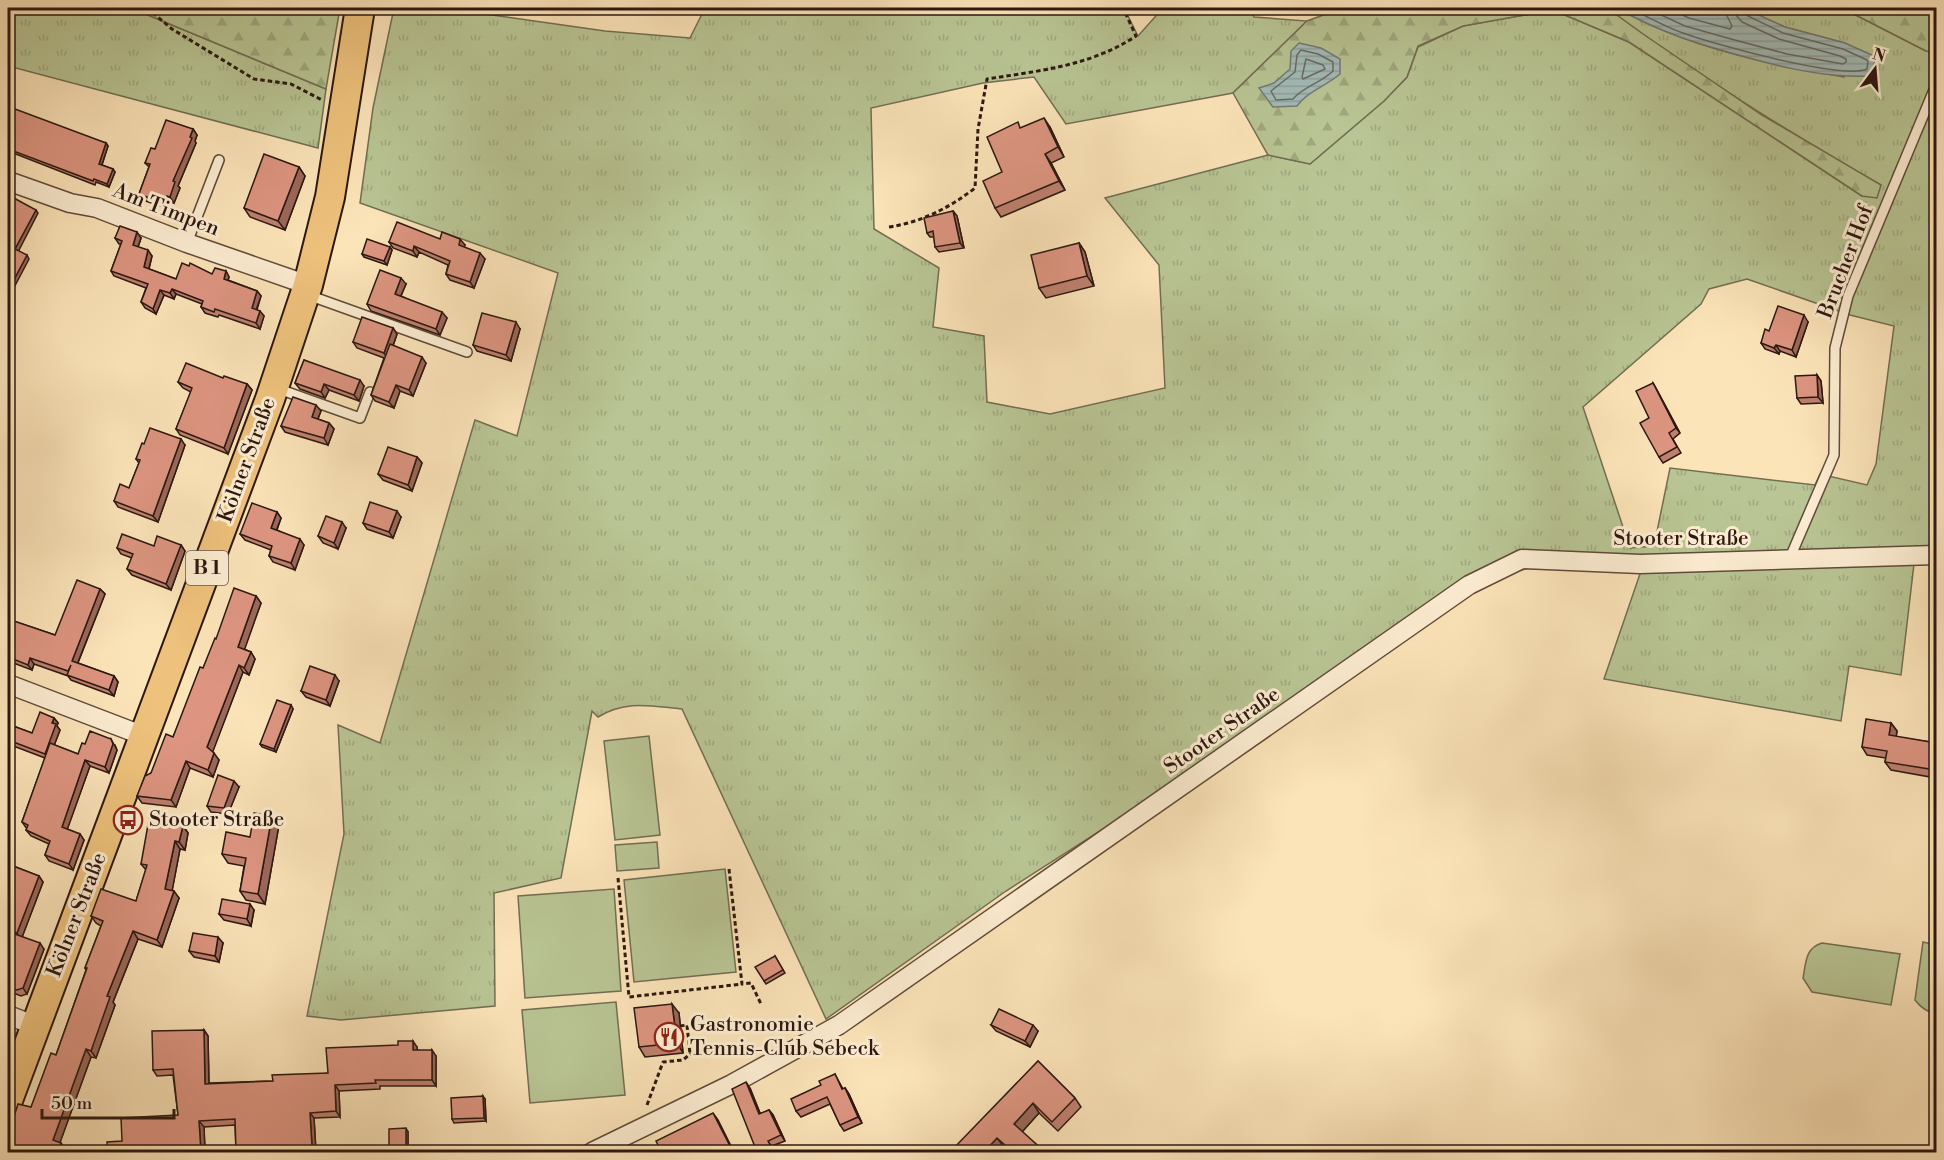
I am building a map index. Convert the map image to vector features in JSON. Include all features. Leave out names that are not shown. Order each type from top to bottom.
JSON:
[{"type":"main road","name":"Kölner Straße","points":[[8,1100],[274,387],[307,290],[330,197],[360,8]]},
{"type":"street","name":"Am Timpen","points":[[8,181],[70,203],[97,208],[307,290]]},
{"type":"street","name":"Stooter Straße","points":[[592,1152],[732,1084],[839,1025],[1469,585],[1522,559],[1640,564],[1936,555]]},
{"type":"street","points":[[8,684],[144,736]]},
{"type":"street","points":[[8,1015],[36,1026]]},
{"type":"lane","name":"Brucher Hof","points":[[1789,560],[1834,455],[1835,348],[1848,296],[1936,85]]},
{"type":"lane","points":[[187,243],[219,160]]},
{"type":"lane","points":[[307,290],[467,352]]},
{"type":"lane","points":[[274,387],[360,417],[369,392]]},
{"type":"path","points":[[147,8],[171,29],[254,79],[291,84],[329,103]]},
{"type":"path","points":[[889,227],[908,224],[951,206],[975,188],[978,129],[987,79],[1063,67],[1116,49],[1136,36],[1123,8]]},
{"type":"path","points":[[729,869],[742,984]]},
{"type":"path","points":[[618,878],[629,996],[750,983],[761,1004]]},
{"type":"path","points":[[680,1026],[687,1025],[690,1054]]},
{"type":"path","points":[[647,1104],[663,1062],[683,1060],[690,1054],[715,1053]]},
{"type":"green space","points":[[8,8],[131,8],[326,89],[318,148],[8,66]]},
{"type":"green space","points":[[131,8],[340,8],[326,89]]},
{"type":"green space","points":[[394,8],[442,8],[605,31],[690,38],[705,8],[1124,8],[1138,36],[1163,8],[1249,8],[1254,17],[1307,21],[1233,93],[1066,124],[1034,77],[983,83],[871,108],[874,229],[939,268],[933,327],[984,336],[987,402],[1050,414],[1165,388],[1159,265],[1105,198],[1268,155],[1310,164],[1384,101],[1407,77],[1418,47],[1463,26],[1553,10],[1629,42],[1862,196],[1881,185],[1741,101],[1607,8],[1617,8],[1644,22],[1699,44],[1756,60],[1844,77],[1845,43],[1785,27],[1743,8],[1842,8],[1926,51],[1936,52],[1936,545],[1916,547],[1901,675],[1849,666],[1841,721],[1604,679],[1642,568],[1531,567],[1494,579],[1006,891],[826,1019],[682,709],[628,706],[598,717],[592,711],[561,878],[494,893],[495,1006],[341,1020],[307,1016],[344,834],[338,725],[380,743],[475,420],[517,436],[558,273],[360,203],[373,108]],"holes":[[[1747,279],[1850,315],[1894,326],[1876,464],[1867,485],[1820,474],[1815,485],[1670,468],[1654,546],[1630,548],[1583,407],[1701,304],[1709,289]]]},
{"type":"green space","points":[[1349,8],[1607,8],[1762,115],[1881,185],[1877,198],[1862,196],[1629,42],[1553,10],[1463,26],[1418,46],[1407,77],[1384,101],[1310,164],[1268,155],[1233,93],[1307,21]]},
{"type":"green space","points":[[1842,8],[1936,8],[1936,52],[1926,51]]},
{"type":"green space","points":[[649,736],[660,835],[615,840],[604,741]]},
{"type":"green space","points":[[657,842],[659,868],[617,871],[615,845]]},
{"type":"green space","points":[[725,869],[736,972],[634,982],[624,880]]},
{"type":"green space","points":[[614,889],[621,991],[525,998],[518,896]]},
{"type":"green space","points":[[1923,942],[1936,945],[1936,1014],[1924,1009],[1915,1000]]},
{"type":"green space","points":[[1822,943],[1900,954],[1891,1005],[1812,992],[1803,978],[1806,962],[1812,948]]},
{"type":"green space","points":[[616,1002],[625,1095],[530,1103],[522,1010]]},
{"type":"water","points":[[1617,8],[1743,8],[1785,27],[1845,43],[1876,57],[1871,76],[1840,76],[1794,69],[1682,38],[1649,25]]},
{"type":"water","points":[[1299,43],[1321,48],[1340,59],[1340,74],[1306,96],[1297,106],[1273,107],[1259,88],[1274,83],[1290,69],[1291,51]]},
{"type":"building","points":[[15,109],[106,143],[99,164],[113,169],[107,184],[94,179],[93,181],[8,149],[8,114],[13,116]]},
{"type":"building","points":[[1044,118],[1058,147],[1045,154],[1059,181],[995,208],[983,181],[1002,172],[987,137],[1018,122],[1020,128]]},
{"type":"building","points":[[166,120],[193,129],[190,137],[192,138],[173,181],[175,182],[170,197],[167,196],[165,204],[139,194],[150,164],[145,163],[151,148],[155,149]]},
{"type":"building","points":[[264,154],[299,167],[278,221],[244,208]]},
{"type":"building","points":[[12,197],[36,210],[15,249],[27,255],[8,291],[8,206]]},
{"type":"building","points":[[953,211],[960,243],[935,247],[933,231],[927,233],[924,218]]},
{"type":"building","points":[[397,222],[440,239],[442,232],[460,239],[459,245],[480,253],[470,282],[446,274],[450,261],[414,246],[413,251],[389,242]]},
{"type":"building","points":[[120,226],[137,232],[133,245],[148,250],[144,267],[176,279],[182,263],[189,266],[190,263],[212,274],[215,268],[226,271],[224,279],[257,291],[252,308],[260,311],[256,323],[215,309],[214,312],[201,307],[203,301],[172,289],[170,293],[160,290],[153,309],[141,302],[148,284],[111,271],[122,241],[115,238]]},
{"type":"building","points":[[367,239],[390,247],[384,261],[362,254]]},
{"type":"building","points":[[1079,243],[1087,276],[1039,288],[1031,255]]},
{"type":"building","points":[[380,270],[401,278],[395,294],[442,312],[436,329],[367,304]]},
{"type":"building","points":[[1778,306],[1804,315],[1792,350],[1776,345],[1774,348],[1761,343],[1765,329],[1769,331]]},
{"type":"building","points":[[482,313],[516,322],[506,355],[473,345]]},
{"type":"building","points":[[362,317],[393,328],[384,353],[353,342]]},
{"type":"building","points":[[390,344],[422,357],[409,390],[396,385],[389,402],[371,395]]},
{"type":"building","points":[[304,360],[360,380],[354,395],[324,384],[321,392],[295,383]]},
{"type":"building","points":[[186,363],[223,378],[224,376],[247,384],[224,448],[176,429],[192,388],[178,382]]},
{"type":"building","points":[[1817,375],[1818,397],[1797,398],[1795,376]]},
{"type":"building","points":[[1653,383],[1676,428],[1669,433],[1677,447],[1659,457],[1640,423],[1649,418],[1636,391]]},
{"type":"building","points":[[293,397],[316,405],[312,417],[329,423],[324,438],[281,426]]},
{"type":"building","points":[[150,428],[181,439],[153,516],[114,501],[120,484],[129,488],[140,460],[136,459]]},
{"type":"building","points":[[388,447],[417,457],[408,485],[378,474]]},
{"type":"building","points":[[370,502],[397,511],[389,532],[363,523]]},
{"type":"building","points":[[252,503],[277,512],[271,528],[300,539],[291,563],[269,556],[272,546],[240,534]]},
{"type":"building","points":[[326,516],[342,522],[334,543],[318,536]]},
{"type":"building","points":[[122,534],[154,546],[157,536],[181,545],[166,584],[127,569],[133,554],[117,548]]},
{"type":"building","points":[[77,580],[100,589],[72,661],[114,676],[109,690],[67,675],[71,665],[68,671],[30,658],[28,665],[8,657],[8,619],[55,635]]},
{"type":"building","points":[[234,588],[256,596],[238,647],[251,652],[244,668],[239,665],[207,747],[214,753],[208,770],[186,761],[171,800],[137,796],[145,776],[151,773],[166,734],[173,737],[200,667],[203,668],[216,639]]},
{"type":"building","points":[[310,666],[335,675],[326,700],[301,691]]},
{"type":"building","points":[[277,700],[291,705],[274,749],[260,744]]},
{"type":"building","points":[[40,712],[54,718],[52,723],[56,724],[45,754],[8,740],[8,724],[32,733]]},
{"type":"building","points":[[1866,719],[1891,723],[1889,735],[1936,743],[1936,770],[1885,762],[1887,751],[1862,747]]},
{"type":"building","points":[[90,731],[111,739],[113,744],[105,767],[85,760],[62,827],[80,834],[69,864],[45,855],[50,841],[26,830],[28,825],[22,822],[50,743],[78,754]]},
{"type":"building","points":[[218,775],[234,781],[224,808],[207,806]]},
{"type":"building","points":[[254,813],[272,816],[258,894],[240,891],[246,858],[222,854],[226,832],[250,837]]},
{"type":"building","points":[[149,819],[183,826],[179,842],[175,841],[165,889],[174,891],[157,940],[133,931],[107,996],[110,997],[91,1051],[86,1049],[53,1140],[61,1143],[58,1152],[8,1152],[8,1135],[18,1104],[31,1107],[51,1053],[56,1055],[87,968],[85,968],[103,921],[91,916],[101,889],[136,901],[147,865],[141,864]]},
{"type":"building","points":[[8,864],[39,876],[17,933],[8,930]]},
{"type":"building","points":[[222,899],[250,904],[247,919],[219,914]]},
{"type":"building","points":[[12,933],[40,943],[23,988],[17,990],[8,987],[8,945]]},
{"type":"building","points":[[193,933],[218,937],[215,956],[189,951]]},
{"type":"building","points":[[775,956],[783,970],[764,981],[755,967]]},
{"type":"building","points":[[672,1004],[677,1043],[639,1047],[634,1008]]},
{"type":"building","points":[[999,1009],[1033,1025],[1025,1041],[991,1025]]},
{"type":"building","points":[[204,1030],[205,1084],[273,1081],[272,1075],[328,1073],[326,1048],[398,1045],[398,1041],[413,1041],[413,1050],[432,1050],[432,1080],[375,1080],[376,1083],[335,1085],[336,1111],[310,1113],[312,1146],[236,1150],[235,1119],[199,1121],[201,1152],[108,1152],[107,1142],[122,1141],[121,1118],[178,1115],[173,1069],[153,1070],[152,1031]]},
{"type":"building","points":[[1038,1061],[1075,1098],[1052,1122],[1033,1103],[1014,1124],[1045,1152],[1013,1152],[997,1138],[984,1152],[952,1152],[951,1151]]},
{"type":"building","points":[[835,1074],[842,1089],[845,1088],[858,1117],[840,1125],[827,1097],[796,1111],[791,1099],[821,1085],[819,1081]]},
{"type":"building","points":[[746,1082],[759,1114],[769,1110],[781,1135],[768,1141],[771,1146],[757,1152],[732,1089]]},
{"type":"building","points":[[483,1096],[484,1118],[452,1119],[451,1098]]},
{"type":"building","points":[[713,1113],[733,1152],[659,1152],[661,1151],[656,1141]]},
{"type":"building","points":[[406,1128],[406,1147],[389,1147],[389,1129]]},
{"type":"place","name":"Stooter Straße","points":[[128,820]]},
{"type":"place","name":"Gastronomie Tennis-Club Sebeck","points":[[669,1037]]}]
